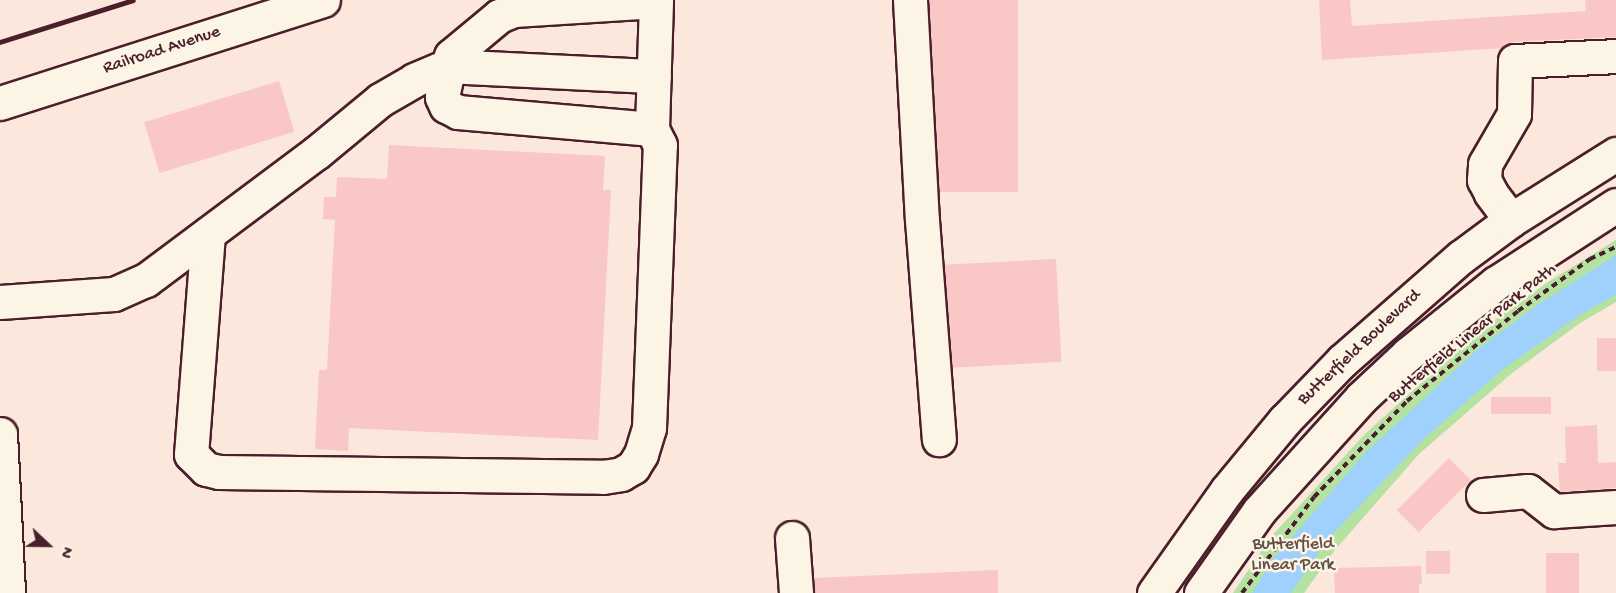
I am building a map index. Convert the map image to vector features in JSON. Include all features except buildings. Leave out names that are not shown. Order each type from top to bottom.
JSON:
[{"type":"main road","name":"Railroad Avenue","points":[[0,103],[323,0]]},
{"type":"main road","points":[[208,234],[191,454],[206,469],[219,472],[603,477],[621,474],[633,467],[641,454],[648,428],[660,146],[652,129],[656,0],[514,10],[500,16],[459,47],[447,66],[442,98],[446,106],[458,112],[652,129]]},
{"type":"main road","points":[[910,0],[922,220],[939,439]]},
{"type":"main road","points":[[1511,220],[1491,194],[1484,180],[1485,164],[1514,114],[1515,61],[1616,56]]},
{"type":"main road","points":[[0,302],[114,294],[146,280],[380,100],[414,80],[447,66],[654,76]]},
{"type":"main road","name":"Butterfield Boulevard","points":[[1154,593],[1227,490],[1285,420],[1342,361],[1399,308],[1461,257],[1511,220],[1616,154]]},
{"type":"main road","name":"Butterfield Boulevard","points":[[1201,593],[1259,511],[1361,398],[1408,354],[1496,283],[1616,205]]},
{"type":"main road","points":[[0,434],[8,593]]},
{"type":"main road","points":[[1483,495],[1528,491],[1554,511],[1616,507]]},
{"type":"main road","points":[[792,538],[796,593]]},
{"type":"path","name":"Butterfield Linear Park Path","points":[[1242,593],[1314,497],[1407,401],[1518,311],[1590,260],[1616,247]]},
{"type":"green space","name":"Butterfield Linear Park","points":[[1616,240],[1616,302],[1580,323],[1512,373],[1419,454],[1334,551],[1304,593],[1233,593],[1270,538],[1364,435],[1473,336],[1548,282]]},
{"type":"water","points":[[1616,255],[1616,295],[1584,312],[1503,369],[1426,437],[1328,539],[1291,593],[1252,593],[1272,560],[1366,452],[1478,349],[1536,306]]},
{"type":"railway","points":[[0,42],[133,0]]}]
